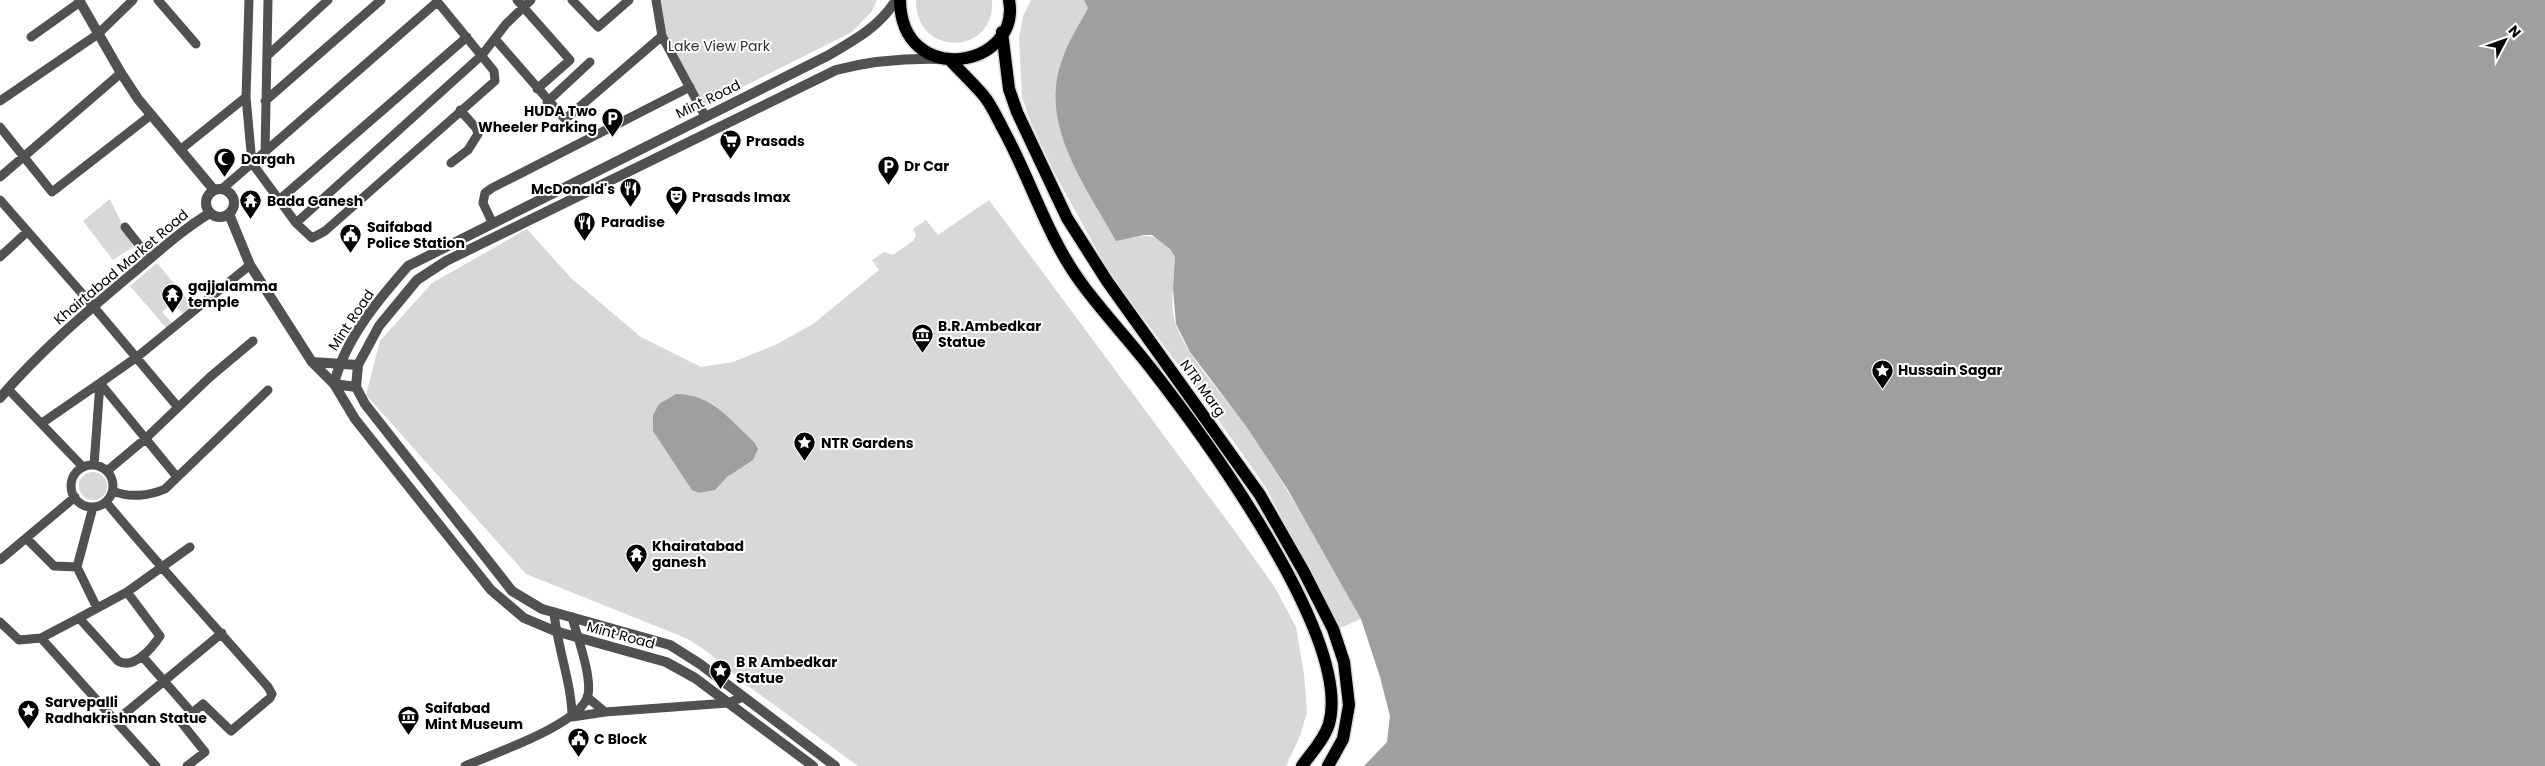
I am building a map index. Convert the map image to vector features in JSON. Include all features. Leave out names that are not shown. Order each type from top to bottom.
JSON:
[{"type":"main road","points":[[898,0],[900,16],[908,35],[923,50],[946,60],[985,97],[1010,142],[1051,232],[1081,283],[1152,370],[1217,458],[1302,601],[1320,642],[1330,690],[1329,723],[1322,738],[1302,766]]},
{"type":"main road","points":[[946,60],[968,59],[984,52],[997,41],[1010,8],[1009,0]]},
{"type":"main road","name":"NTR Marg","points":[[1002,32],[1009,89],[1014,104],[1067,218],[1107,281],[1260,495],[1304,572],[1333,630],[1344,662],[1349,705],[1343,739],[1328,766]]},
{"type":"street","points":[[0,101],[98,34],[133,0]]},
{"type":"street","points":[[158,0],[196,44]]},
{"type":"street","points":[[32,36],[79,1],[120,73],[151,115],[180,150],[218,190],[232,197],[233,209],[229,214],[217,217],[210,213],[206,200],[218,190],[252,163],[265,154],[436,1],[494,71],[495,81],[317,237],[312,238],[296,223],[252,163],[246,97],[249,0]]},
{"type":"street","points":[[265,154],[268,0]]},
{"type":"street","points":[[267,56],[328,0]]},
{"type":"street","points":[[266,100],[381,0]]},
{"type":"street","points":[[517,0],[570,60],[537,89]]},
{"type":"street","points":[[296,223],[482,55],[506,24],[532,0]]},
{"type":"street","points":[[572,0],[598,27],[627,1]]},
{"type":"street","points":[[656,0],[662,36],[705,116]]},
{"type":"street","name":"Mint Road","points":[[813,766],[695,678],[666,662],[555,631],[524,618],[492,590],[355,419],[334,384],[339,362],[373,308],[408,266],[492,222],[829,55],[872,30],[898,0]]},
{"type":"street","points":[[494,39],[547,102],[564,118],[569,116],[662,36]]},
{"type":"street","points":[[279,200],[467,37]]},
{"type":"street","points":[[829,55],[836,70]]},
{"type":"street","name":"Mint Road","points":[[835,766],[743,696],[670,645],[542,608],[512,591],[365,404],[356,387],[358,365],[379,326],[417,280],[446,261],[836,70],[864,63],[905,58],[946,60]]},
{"type":"street","points":[[547,102],[590,62]]},
{"type":"street","points":[[0,177],[120,73]]},
{"type":"street","points":[[492,222],[483,203],[485,193],[492,188],[690,87]]},
{"type":"street","points":[[180,150],[246,97]]},
{"type":"street","points":[[451,163],[468,150],[478,134],[476,128],[460,110]]},
{"type":"street","points":[[0,127],[52,192],[151,115]]},
{"type":"street","points":[[0,200],[137,357],[177,406]]},
{"type":"street","name":"Khairtabad Market Road","points":[[0,398],[51,344],[93,306],[191,224],[210,213]]},
{"type":"street","points":[[229,214],[250,264],[312,362],[334,384],[356,387]]},
{"type":"street","points":[[125,227],[150,259]]},
{"type":"street","points":[[0,257],[26,232]]},
{"type":"street","points":[[42,423],[137,357],[250,264]]},
{"type":"street","points":[[408,266],[417,280]]},
{"type":"street","points":[[107,471],[144,440],[177,406],[253,341]]},
{"type":"street","points":[[312,362],[339,362],[358,365]]},
{"type":"street","points":[[100,383],[144,440],[177,477]]},
{"type":"street","points":[[94,465],[100,383]]},
{"type":"street","points":[[8,389],[83,468]]},
{"type":"street","points":[[113,491],[135,495],[153,494],[165,488],[268,390]]},
{"type":"street","points":[[94,465],[107,471],[112,479],[113,491],[106,502],[93,506],[82,503],[75,497],[72,482],[78,471],[83,468],[94,465]]},
{"type":"street","points":[[0,560],[75,497]]},
{"type":"street","points":[[106,502],[160,567],[222,633],[272,694],[270,698],[231,731],[203,704],[181,722],[205,752],[187,766]]},
{"type":"street","points":[[93,506],[77,567],[97,608]]},
{"type":"street","points":[[26,538],[54,566],[77,567]]},
{"type":"street","points":[[0,622],[19,640],[41,638],[127,592],[190,547]]},
{"type":"street","points":[[79,618],[118,661],[128,664],[142,656],[160,636],[127,592]]},
{"type":"street","points":[[554,612],[555,631],[572,702],[572,717]]},
{"type":"street","points":[[572,617],[587,679],[587,697],[584,705],[572,717]]},
{"type":"street","points":[[117,720],[222,633]]},
{"type":"street","points":[[41,638],[117,720],[156,766]]},
{"type":"street","points":[[142,656],[192,713]]},
{"type":"street","points":[[465,766],[572,717],[605,712],[728,703],[743,696]]},
{"type":"street","points":[[587,697],[605,712]]},
{"type":"green space","name":"Lake View Park","points":[[655,0],[877,0],[872,11],[852,32],[697,110],[662,36]]},
{"type":"green space","points":[[916,0],[992,0],[990,18],[982,32],[969,40],[955,43],[941,40],[928,32],[919,19]]},
{"type":"green space","points":[[1031,0],[1084,0],[1088,8],[1062,60],[1133,238],[1147,236],[1158,239],[1167,246],[1175,257],[1172,300],[1176,325],[1182,339],[1199,366],[1239,416],[1278,475],[1361,619],[1340,628],[1265,486],[1200,394],[1110,274],[1055,174],[1031,123],[1022,97],[1019,37],[1023,16]]},
{"type":"green space","points":[[110,199],[133,247],[113,260],[83,221]]},
{"type":"green space","name":"NTR Gardens","points":[[989,200],[1234,530],[1274,586],[1296,627],[1304,674],[1307,712],[1300,736],[1286,766],[858,766],[744,683],[709,653],[688,639],[526,574],[366,395],[380,341],[432,283],[527,229],[571,278],[641,337],[701,367],[733,362],[775,345],[813,324],[879,270],[872,260],[884,252],[893,255],[913,241],[916,235],[913,229],[926,220],[938,235]]},
{"type":"green space","points":[[157,263],[194,307],[184,315],[173,303],[162,312],[173,324],[167,329],[130,286]]},
{"type":"green space","points":[[93,472],[103,476],[107,486],[103,496],[93,500],[83,496],[79,486],[83,476]]},
{"type":"shaded area","name":"Hussain Sagar","points":[[1084,0],[2545,0],[2545,766],[1364,766],[1387,742],[1390,716],[1380,677],[1361,619],[1288,490],[1246,426],[1190,352],[1176,324],[1173,289],[1175,257],[1170,249],[1152,235],[1116,241],[1079,177],[1069,154],[1056,108],[1056,84],[1064,53],[1088,8]]},
{"type":"shaded area","points":[[676,394],[689,395],[710,403],[737,425],[754,442],[758,449],[753,460],[727,477],[715,490],[699,493],[692,490],[653,431],[653,415],[659,404]]},
{"type":"place","name":"HUDA Two Wheeler Parking","points":[[613,138]]},
{"type":"place","name":"Prasads","points":[[730,160]]},
{"type":"place","name":"Dargah","points":[[225,178]]},
{"type":"place","name":"Dr Car","points":[[888,185]]},
{"type":"place","name":"McDonald's","points":[[631,208]]},
{"type":"place","name":"Prasads Imax","points":[[676,216]]},
{"type":"place","name":"Bada Ganesh","points":[[251,220]]},
{"type":"place","name":"Paradise","points":[[585,241]]},
{"type":"place","name":"Saifabad Police Station","points":[[351,254]]},
{"type":"place","name":"gajjalamma temple","points":[[172,313]]},
{"type":"place","name":"B.R.Ambedkar Statue","points":[[922,353]]},
{"type":"place","name":"Hussain Sagar","points":[[1882,389]]},
{"type":"place","name":"NTR Gardens","points":[[805,462]]},
{"type":"place","name":"Khairatabad ganesh","points":[[636,573]]},
{"type":"place","name":"B R Ambedkar Statue","points":[[720,689]]},
{"type":"place","name":"Sarvepalli Radhakrishnan Statue","points":[[29,729]]},
{"type":"place","name":"Saifabad Mint Museum","points":[[409,735]]},
{"type":"place","name":"C Block","points":[[578,758]]}]
